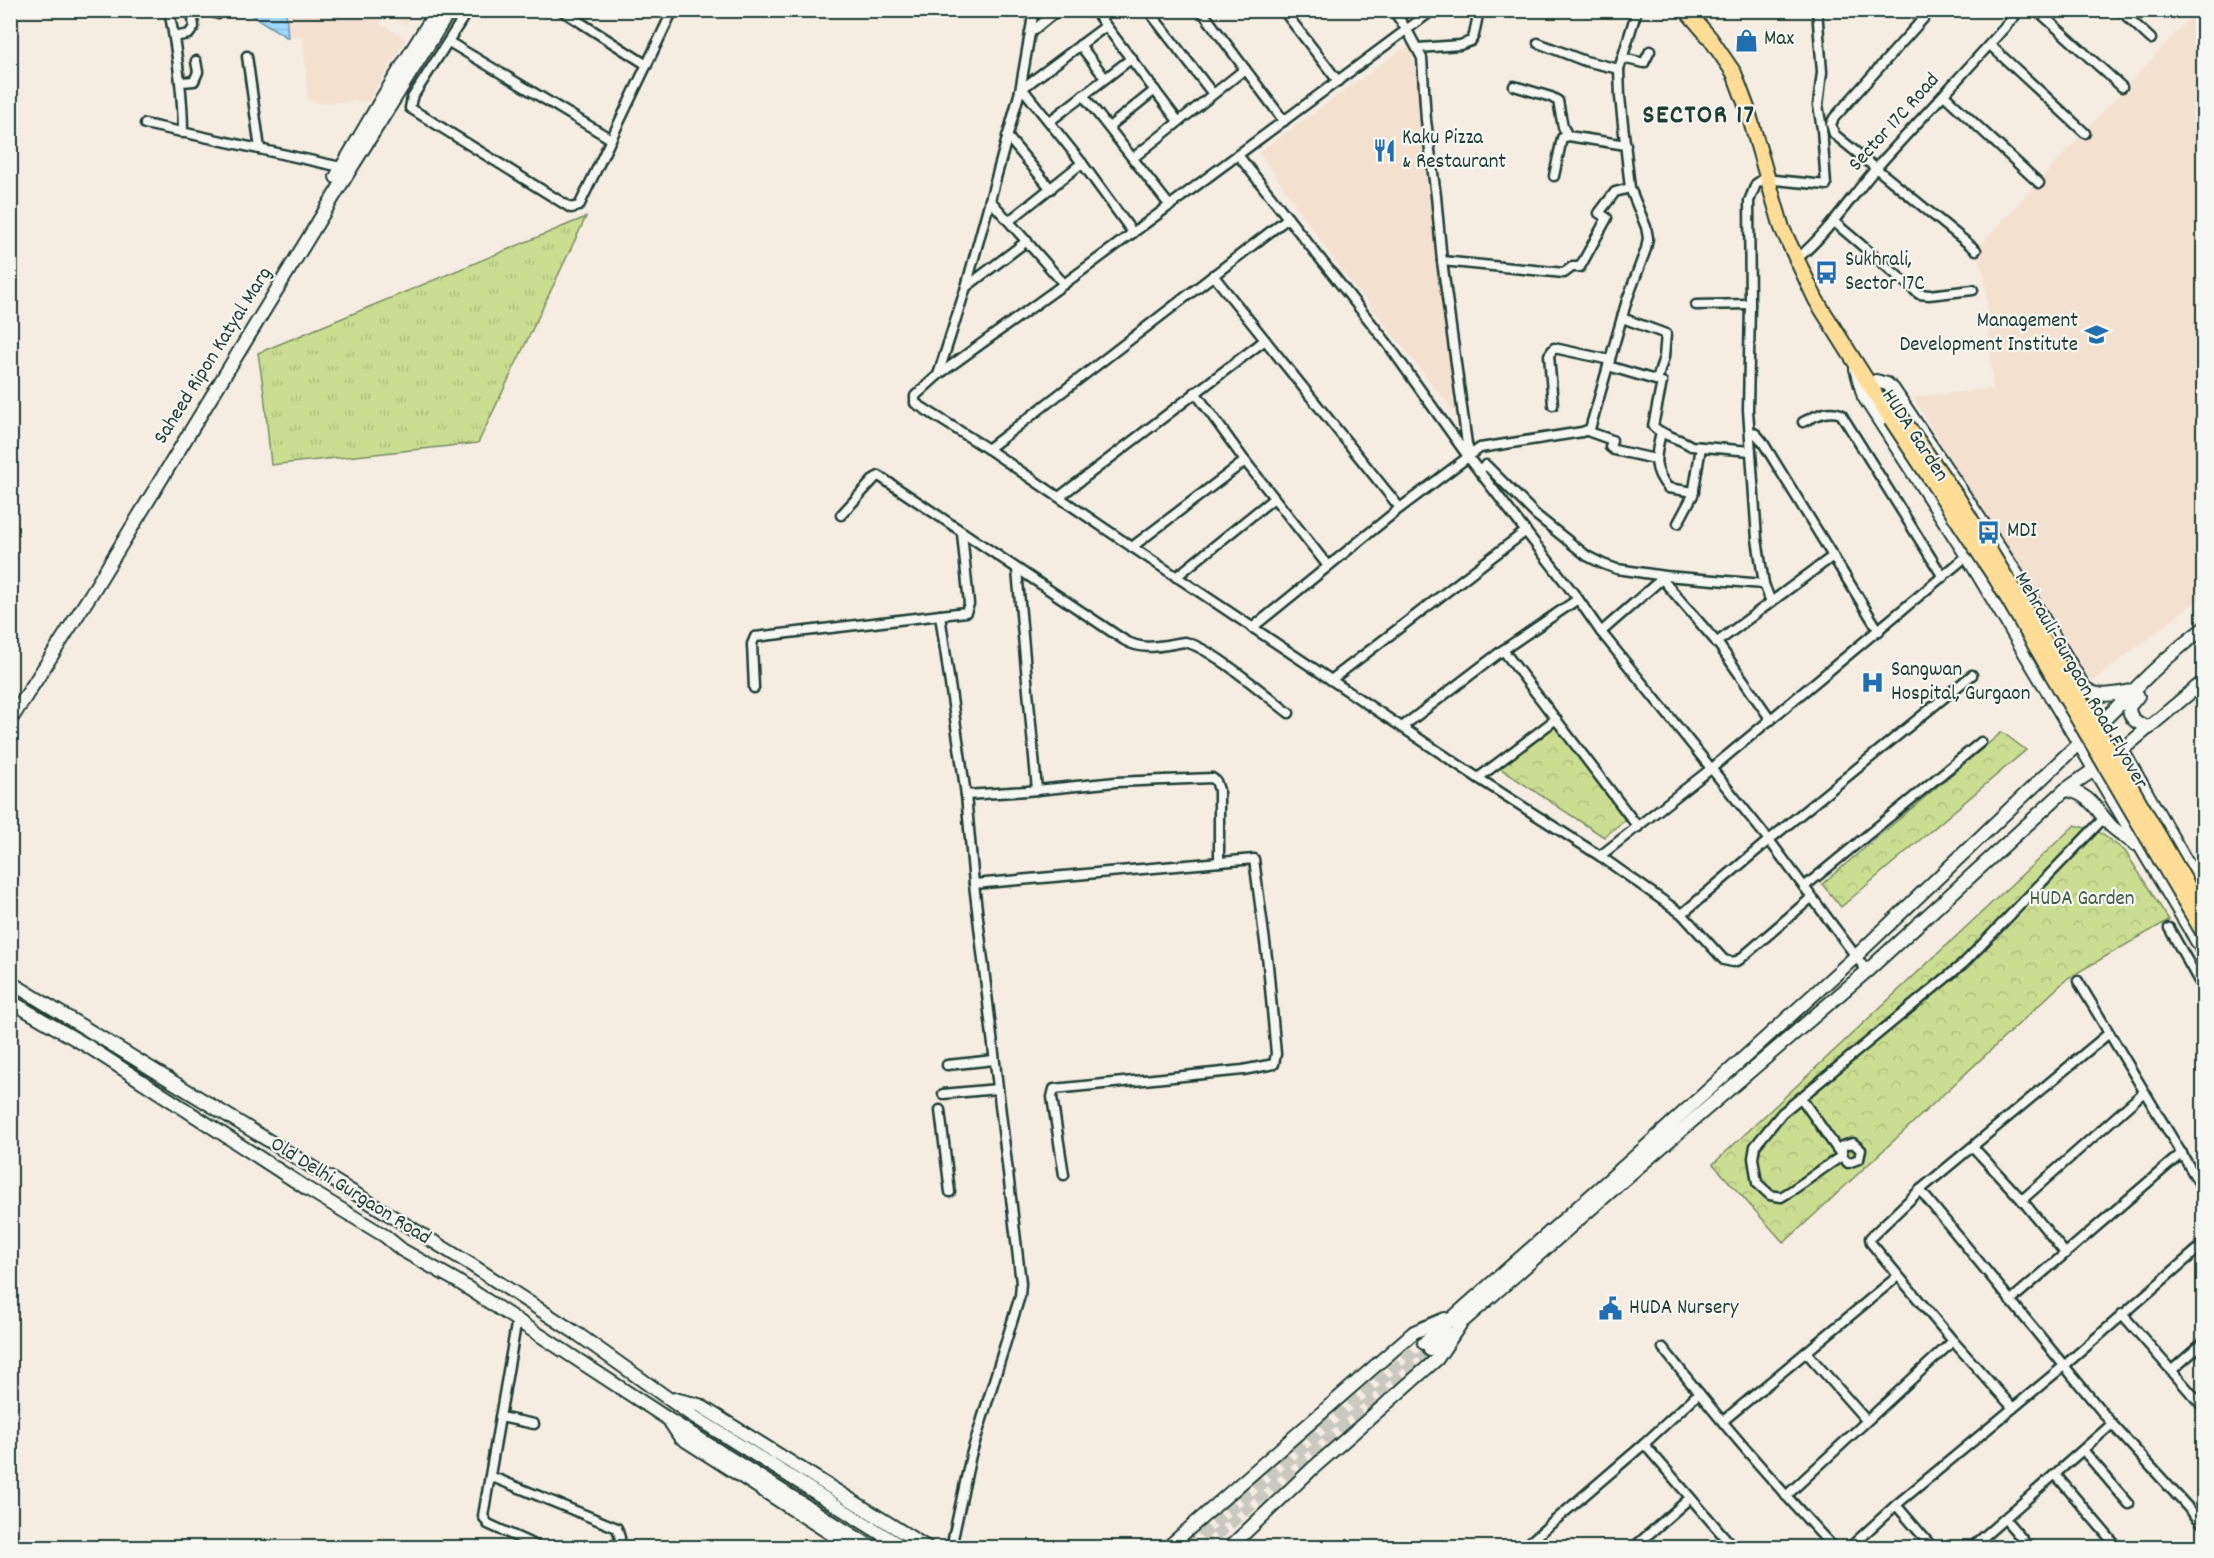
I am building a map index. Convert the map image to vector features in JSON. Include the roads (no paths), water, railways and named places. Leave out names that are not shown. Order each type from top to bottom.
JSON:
[{"type":"main road","name":"Saheed Ripon Katyal Marg","points":[[10,721],[93,591],[387,100],[438,10]]},
{"type":"main road","name":"Saheed Ripon Katyal Marg","points":[[10,707],[228,364],[341,167],[450,10]]},
{"type":"main road","points":[[1696,11],[1730,51],[1744,79],[1760,120],[1771,178],[1800,257]]},
{"type":"main road","name":"Mehrauli-Gurgaon Road Flyover","points":[[1800,257],[1816,300],[1854,362],[1959,500],[2092,720],[2204,914]]},
{"type":"main road","name":"Mehrauli-Gurgaon Road Flyover","points":[[1800,257],[1844,335],[1876,381],[1895,417],[1997,580],[2204,934]]},
{"type":"main road","name":"HUDA Garden","points":[[1854,362],[1864,397],[1968,556],[2204,953]]},
{"type":"main road","points":[[1876,381],[1887,384],[1893,389],[2016,573],[2088,690],[2097,694],[2109,695],[2133,691]]},
{"type":"main road","points":[[1427,1347],[1855,957],[2079,743],[2105,722],[2175,650],[2204,628]]},
{"type":"main road","points":[[2149,728],[2131,718],[2129,707],[2159,673],[2175,650]]},
{"type":"main road","points":[[2050,694],[2078,675]]},
{"type":"main road","points":[[1229,1548],[1312,1469],[1437,1359],[1458,1319],[1867,971],[2065,790],[2122,750],[2204,681]]},
{"type":"main road","points":[[2122,750],[2204,893]]},
{"type":"main road","points":[[2065,790],[2076,791],[2086,797],[2114,829],[2141,849]]},
{"type":"main road","points":[[2121,814],[2149,798]]},
{"type":"main road","name":"Old Delhi Gurgaon Road","points":[[10,982],[470,1264],[579,1335],[690,1414],[904,1548]]},
{"type":"main road","name":"Old Delhi Gurgaon Road","points":[[10,1000],[98,1053],[306,1188],[385,1236],[402,1250],[517,1319],[668,1419]]},
{"type":"main road","points":[[1167,1546],[1414,1332],[1458,1319]]},
{"type":"main road","points":[[665,1397],[699,1405],[928,1548]]},
{"type":"main road","points":[[668,1419],[873,1548]]},
{"type":"main road","points":[[668,1419],[680,1437],[853,1548]]},
{"type":"street","points":[[169,10],[181,82],[183,133]]},
{"type":"street","points":[[174,37],[189,34],[194,27],[192,10]]},
{"type":"street","points":[[207,10],[218,14]]},
{"type":"street","points":[[468,10],[412,98],[410,108],[567,206],[575,207],[579,206],[673,10]]},
{"type":"street","points":[[561,10],[647,65]]},
{"type":"street","points":[[938,375],[966,287],[1021,89],[1034,10]]},
{"type":"street","points":[[1030,34],[1058,10]]},
{"type":"street","points":[[1094,10],[1178,121]]},
{"type":"street","points":[[1148,10],[1213,94]]},
{"type":"street","points":[[1201,10],[1284,121]]},
{"type":"street","points":[[1283,10],[1338,81]]},
{"type":"street","points":[[1393,10],[1418,48],[1423,69],[1426,120],[1442,261],[1470,456]]},
{"type":"street","points":[[1433,10],[938,375],[915,396],[915,403],[988,449],[1478,778],[1600,856],[1682,914],[1724,960],[1733,962],[1811,898]]},
{"type":"street","points":[[1418,48],[1460,45],[1471,41],[1479,10]]},
{"type":"street","points":[[1587,431],[1592,424],[1627,300],[1648,238],[1646,226],[1630,188],[1620,97],[1619,69],[1637,10]]},
{"type":"street","points":[[1771,602],[1764,584],[1757,539],[1748,410],[1749,201],[1756,184],[1771,178],[1826,185],[1818,105],[1822,72],[1817,10]]},
{"type":"street","points":[[1931,10],[1831,124],[1834,134],[1976,250]]},
{"type":"street","name":"Sector 17C Road","points":[[1800,257],[1876,168],[1945,96],[2020,10]]},
{"type":"street","points":[[2037,10],[2122,87]]},
{"type":"street","points":[[2120,10],[2151,39]]},
{"type":"street","points":[[1021,89],[1106,26]]},
{"type":"street","points":[[449,42],[610,138]]},
{"type":"street","points":[[1538,43],[1585,61],[1619,69]]},
{"type":"street","points":[[1080,45],[1105,78]]},
{"type":"street","points":[[1990,45],[2085,133]]},
{"type":"street","points":[[1622,58],[1644,63],[1650,51]]},
{"type":"street","points":[[247,56],[260,149]]},
{"type":"street","points":[[1050,120],[1132,58]]},
{"type":"street","points":[[181,82],[194,81],[198,72],[196,61]]},
{"type":"street","points":[[1133,158],[1245,69]]},
{"type":"street","points":[[1514,86],[1558,101],[1563,127],[1568,136]]},
{"type":"street","points":[[1021,89],[1050,120],[1133,233]]},
{"type":"street","points":[[1109,127],[1155,90]]},
{"type":"street","points":[[1083,95],[1170,206]]},
{"type":"street","points":[[1945,96],[2039,183]]},
{"type":"street","points":[[145,124],[341,167]]},
{"type":"street","points":[[1007,136],[1051,189]]},
{"type":"street","points":[[1554,176],[1562,138],[1568,136],[1626,145]]},
{"type":"street","points":[[1238,155],[1387,343],[1479,471],[1601,632],[1769,840],[1867,971]]},
{"type":"street","points":[[1009,221],[1082,163]]},
{"type":"street","points":[[1442,261],[1564,273],[1572,267],[1580,267],[1607,218],[1599,213],[1615,192],[1630,188]]},
{"type":"street","points":[[990,200],[1064,284]]},
{"type":"street","points":[[988,449],[1288,218]]},
{"type":"street","points":[[1833,221],[1919,294],[1972,290]]},
{"type":"street","points":[[966,287],[1027,241]]},
{"type":"street","points":[[1213,275],[1400,508]]},
{"type":"street","points":[[1696,305],[1750,304]]},
{"type":"street","points":[[1622,318],[1666,334],[1664,357],[1657,380]]},
{"type":"street","points":[[1059,497],[1265,340]]},
{"type":"street","points":[[1553,405],[1549,355],[1554,348],[1609,363],[1662,382],[1653,426],[1661,432],[1691,446],[1751,451]]},
{"type":"street","points":[[1195,392],[1245,461],[1328,566]]},
{"type":"street","points":[[1803,422],[1824,413],[1841,414],[1943,577]]},
{"type":"street","points":[[1252,628],[1400,508],[1480,448],[1587,431],[1612,440],[1610,447],[1614,450],[1655,459]]},
{"type":"street","points":[[1750,431],[1762,441],[1880,631]]},
{"type":"street","points":[[1661,432],[1654,463],[1661,480],[1668,488],[1694,492]]},
{"type":"street","points":[[1678,524],[1694,492],[1701,447]]},
{"type":"street","points":[[1132,547],[1245,461]]},
{"type":"street","points":[[1479,471],[1486,465],[1536,514],[1587,556],[1603,564],[1663,578],[1764,584]]},
{"type":"street","points":[[842,515],[879,476],[1017,570],[1135,646],[1144,648],[1192,643],[1289,713]]},
{"type":"street","points":[[1176,577],[1274,498]]},
{"type":"street","points":[[1331,680],[1526,531]]},
{"type":"street","points":[[754,688],[752,644],[755,637],[961,613],[968,609],[962,532]]},
{"type":"street","points":[[1716,643],[1833,556]]},
{"type":"street","points":[[1600,856],[1771,720],[1968,556]]},
{"type":"street","points":[[1017,570],[1037,790]]},
{"type":"street","points":[[1601,632],[1663,578]]},
{"type":"street","points":[[1663,578],[1716,643],[1771,720]]},
{"type":"street","points":[[1402,727],[1503,650],[1578,599]]},
{"type":"street","points":[[940,615],[966,795],[997,1089],[1021,1283],[1020,1296],[971,1455],[951,1548]]},
{"type":"street","points":[[1503,650],[1638,827]]},
{"type":"street","points":[[1682,914],[1972,675]]},
{"type":"street","points":[[1478,778],[1556,719]]},
{"type":"street","points":[[1804,888],[1981,742]]},
{"type":"street","points":[[966,795],[1116,782],[1212,778],[1216,780],[1219,790],[1219,862]]},
{"type":"street","points":[[1801,1098],[1842,1155],[1781,1197],[1770,1195],[1757,1183],[1753,1158],[1755,1146],[1782,1113],[1964,963],[2104,818]]},
{"type":"street","points":[[974,884],[1254,859],[1268,965],[1276,1061],[1271,1065],[1254,1068],[1054,1089],[1052,1097],[1064,1175]]},
{"type":"street","points":[[2169,928],[2204,990]]},
{"type":"street","points":[[2078,981],[2204,1191]]},
{"type":"street","points":[[2013,1408],[1953,1341],[1869,1238],[1920,1190],[2108,1034]]},
{"type":"street","points":[[947,1065],[994,1060]]},
{"type":"street","points":[[943,1094],[997,1089]]},
{"type":"street","points":[[2022,1200],[2144,1092]]},
{"type":"street","points":[[940,1110],[950,1192]]},
{"type":"street","points":[[1972,1147],[2022,1200],[2064,1253]]},
{"type":"street","points":[[2010,1301],[2182,1153]]},
{"type":"street","points":[[1920,1190],[2112,1424],[2204,1524]]},
{"type":"street","points":[[1849,1548],[2204,1244]]},
{"type":"street","points":[[1723,1421],[1898,1276]]},
{"type":"street","points":[[2122,1314],[2204,1408]]},
{"type":"street","points":[[517,1319],[483,1509],[484,1521],[541,1548]]},
{"type":"street","points":[[1786,1496],[1953,1341]]},
{"type":"street","points":[[2171,1371],[2204,1342]]},
{"type":"street","points":[[1663,1348],[1786,1496],[1834,1548]]},
{"type":"street","points":[[1806,1352],[1866,1420]]},
{"type":"street","points":[[1523,1548],[1644,1444],[1699,1393]]},
{"type":"street","points":[[500,1417],[534,1424]]},
{"type":"street","points":[[1971,1548],[2112,1424]]},
{"type":"street","points":[[1644,1444],[1734,1548]]},
{"type":"street","points":[[2083,1450],[2128,1504]]},
{"type":"street","points":[[2055,1474],[2118,1548]]},
{"type":"street","points":[[490,1476],[617,1528],[620,1538],[616,1548]]},
{"type":"street","points":[[1633,1548],[1690,1498]]},
{"type":"street","points":[[1896,1506],[1933,1548]]},
{"type":"street","points":[[2006,1519],[2030,1548]]},
{"type":"water","points":[[245,11],[286,11],[288,38]]},
{"type":"tunnel","points":[[1187,1548],[1424,1343]]},
{"type":"tunnel","points":[[1202,1548],[1430,1350]]},
{"type":"place","name":"Max","points":[[1746,40]]},
{"type":"place","name":"Kaku Pizza & Restaurant","points":[[1384,151]]},
{"type":"place","name":"Sukhrali, Sector 17C","points":[[1827,273]]},
{"type":"place","name":"Management Development Institute","points":[[2096,334]]},
{"type":"place","name":"MDI","points":[[1989,532]]},
{"type":"place","name":"Sangwan Hospital, Gurgaon","points":[[1873,683]]},
{"type":"place","name":"HUDA Nursery","points":[[1611,1309]]},
{"type":"district","name":"SECTOR 17","points":[[1699,116]]}]
